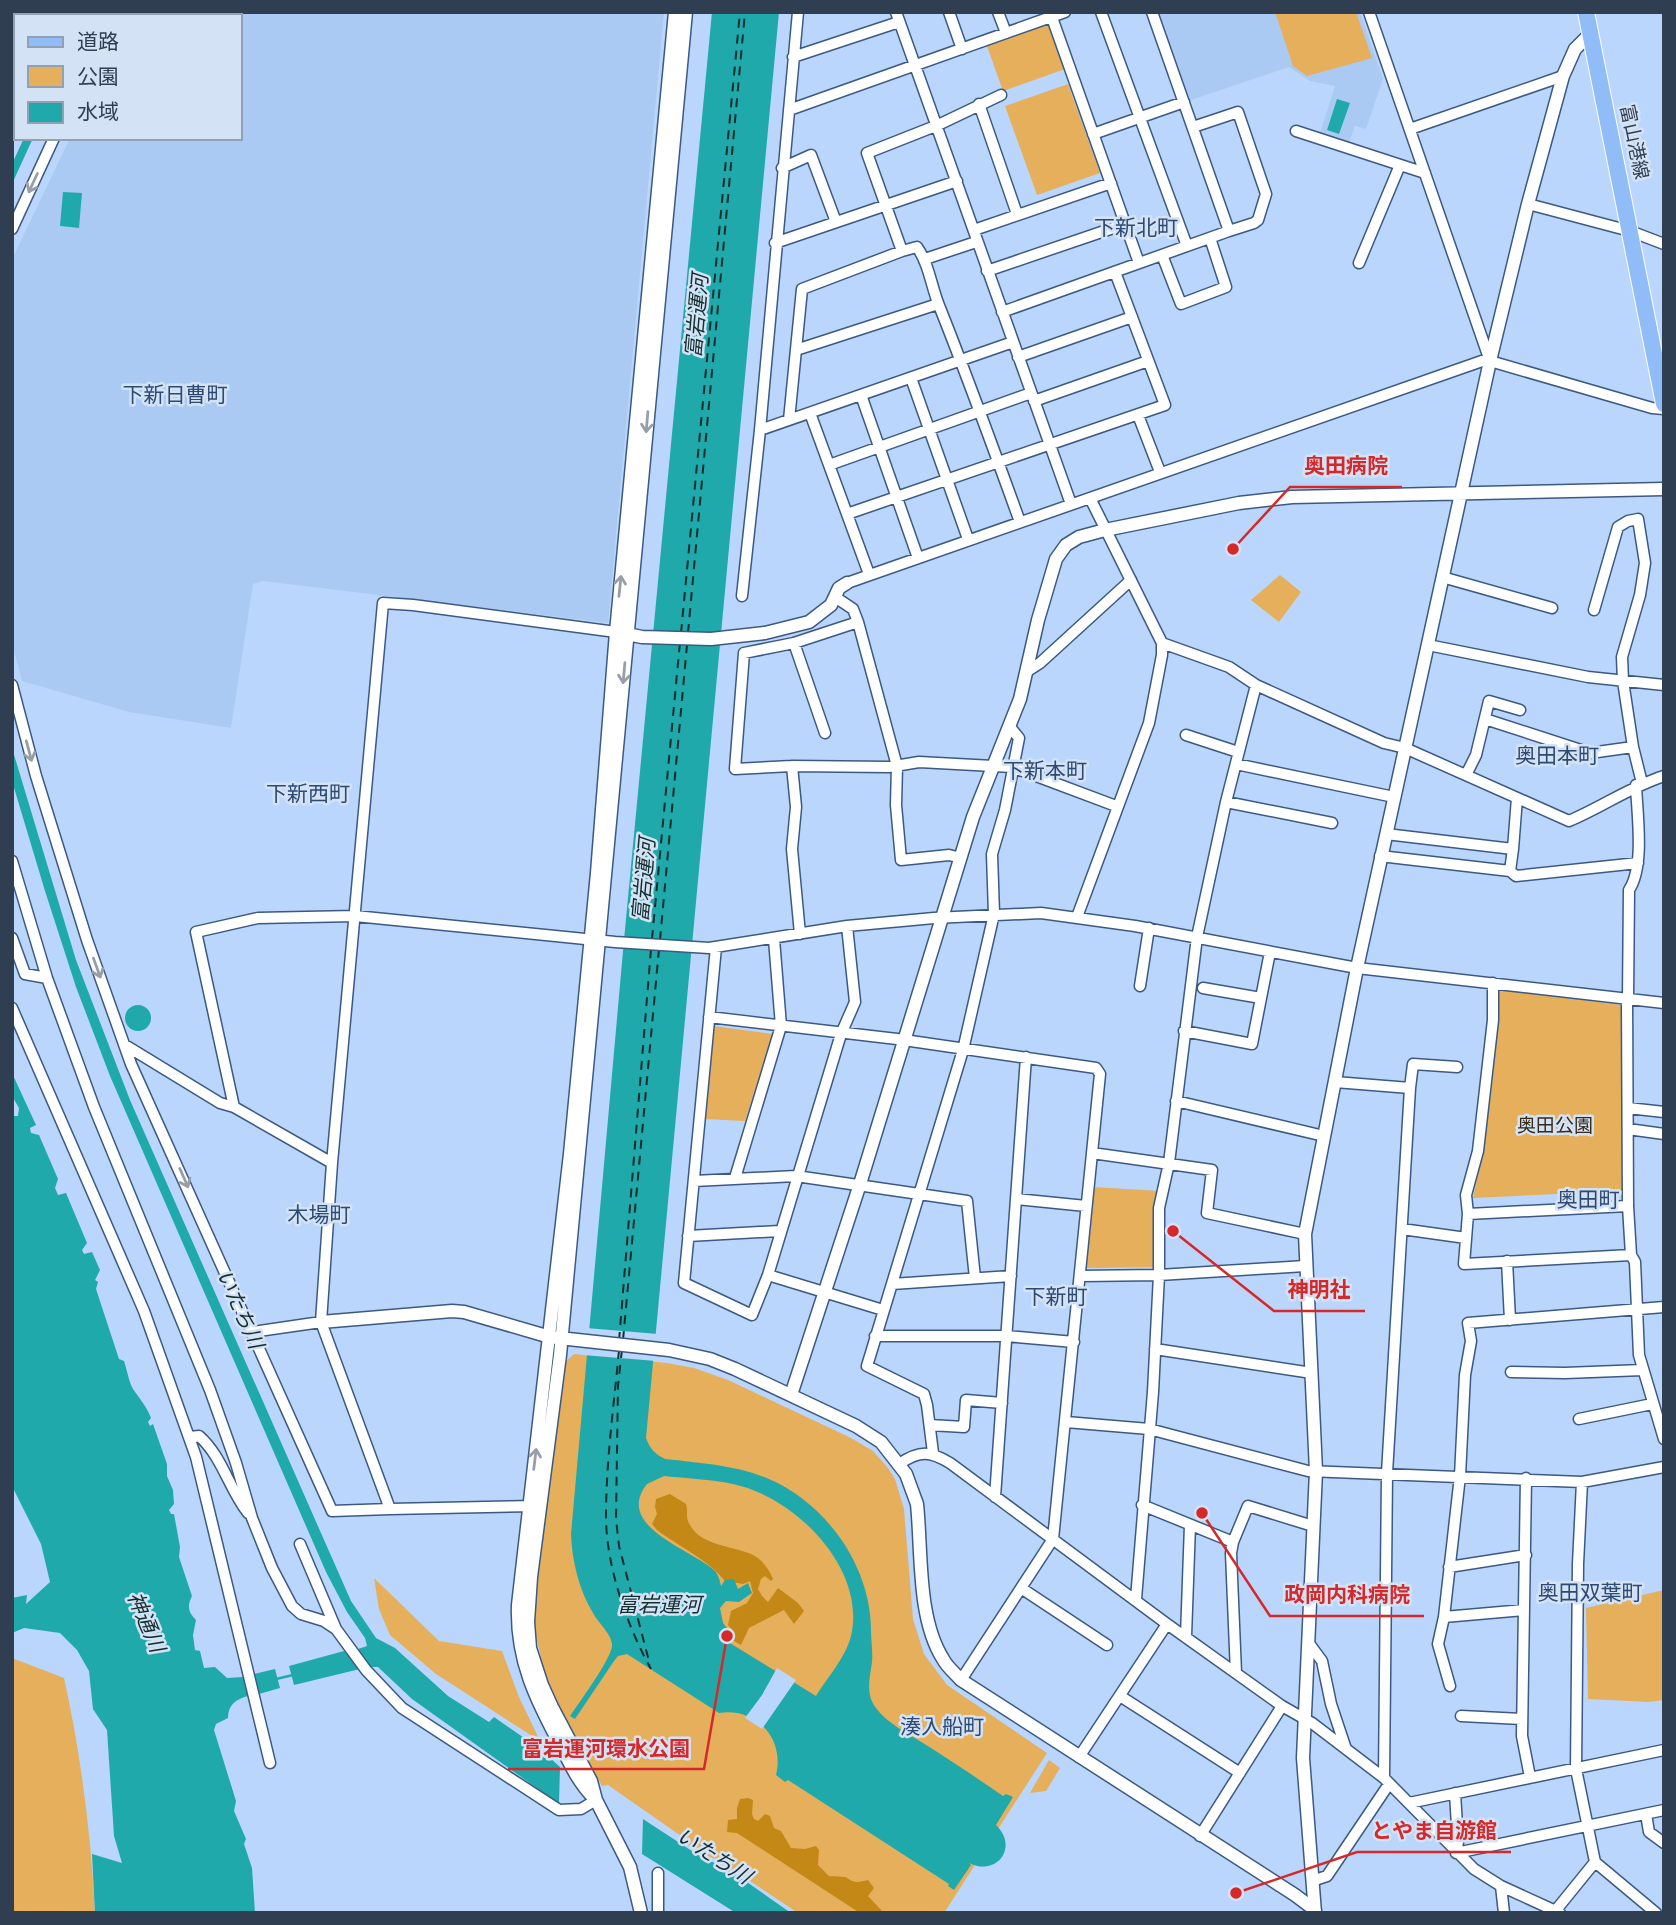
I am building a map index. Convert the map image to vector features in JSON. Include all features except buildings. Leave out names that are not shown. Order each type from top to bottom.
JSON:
[{"type":"main road","name":"富山港線","points":[[1587,12],[1664,407]]},
{"type":"street","points":[[641,1913],[630,1867],[600,1807],[582,1786],[540,1707],[524,1667],[517,1623],[519,1579],[535,1506],[556,1338],[595,940],[675,12]]},
{"type":"street","points":[[621,633],[686,12]]},
{"type":"street","points":[[742,596],[798,12]]},
{"type":"street","points":[[949,12],[961,49]]},
{"type":"street","points":[[998,12],[1006,33]]},
{"type":"street","points":[[789,110],[1065,12]]},
{"type":"street","points":[[1101,12],[1186,246]]},
{"type":"street","points":[[1152,12],[1229,231]]},
{"type":"street","points":[[1369,12],[1490,361]]},
{"type":"street","points":[[1051,15],[1139,263]]},
{"type":"street","points":[[793,57],[898,17],[1071,504]]},
{"type":"street","points":[[1317,1912],[1312,1881],[1303,1758],[1316,1471],[1305,1234],[1380,856],[1490,361],[1528,204],[1563,76],[1575,49],[1590,34]]},
{"type":"street","points":[[1410,129],[1563,76]]},
{"type":"street","points":[[902,251],[867,153],[938,125],[1001,95]]},
{"type":"street","points":[[1093,134],[1184,102]]},
{"type":"street","points":[[979,104],[1017,214]]},
{"type":"street","points":[[1002,312],[1254,223],[1266,199],[1238,112],[1193,127]]},
{"type":"street","points":[[1296,131],[1425,173]]},
{"type":"street","points":[[12,229],[53,140]]},
{"type":"street","points":[[782,168],[811,155],[836,222]]},
{"type":"street","points":[[1359,262],[1400,165]]},
{"type":"street","points":[[775,243],[957,181]]},
{"type":"street","points":[[925,259],[1017,214],[1111,183]]},
{"type":"street","points":[[1528,204],[1630,231],[1664,244]]},
{"type":"street","points":[[987,271],[1125,224]]},
{"type":"street","points":[[1162,255],[1181,303],[1226,287],[1210,238]]},
{"type":"street","points":[[789,420],[802,289],[917,247],[925,259],[938,304],[962,360],[1020,522]]},
{"type":"street","points":[[847,514],[1165,405],[1115,272]]},
{"type":"street","points":[[796,351],[938,304]]},
{"type":"street","points":[[1018,357],[1132,317]]},
{"type":"street","points":[[760,430],[1013,342]]},
{"type":"street","points":[[829,465],[980,411],[1148,361]]},
{"type":"street","points":[[390,1509],[321,1322],[332,1163],[383,603],[642,637],[711,639],[746,636],[808,622],[831,605],[839,588],[869,574],[1477,362],[1490,361],[1652,408],[1664,407]]},
{"type":"street","points":[[911,378],[968,539]]},
{"type":"street","points":[[861,395],[918,558]]},
{"type":"street","points":[[810,413],[869,574]]},
{"type":"street","points":[[1138,415],[1160,472]]},
{"type":"street","points":[[791,1395],[860,1184],[973,817],[1010,727],[1056,558],[1066,545],[1079,537],[1105,530],[1239,503],[1292,497],[1664,489]]},
{"type":"street","points":[[1077,917],[1149,723],[1162,643],[1090,498]]},
{"type":"street","points":[[1594,610],[1618,527],[1638,519],[1645,563],[1640,596],[1622,657],[1623,681],[1639,784],[1637,863],[1634,882],[1629,890],[1628,1206],[1631,1255],[1635,1262],[1639,1355],[1664,1439]]},
{"type":"street","points":[[1442,578],[1552,608]]},
{"type":"street","points":[[1026,672],[1040,663],[1131,580]]},
{"type":"street","points":[[835,597],[853,609],[858,622],[897,766],[896,805],[901,860],[949,855],[961,858]]},
{"type":"street","points":[[858,622],[794,643],[744,653],[735,769],[897,766],[919,762],[994,765],[1012,767],[1116,806]]},
{"type":"street","points":[[794,643],[825,733]]},
{"type":"street","points":[[1162,643],[1229,667],[1255,685],[1569,821],[1604,806],[1639,784],[1664,776]]},
{"type":"street","points":[[1428,645],[1588,677],[1664,685]]},
{"type":"street","points":[[12,685],[36,776],[83,928],[131,1064],[332,1511],[535,1506]]},
{"type":"street","points":[[1136,1599],[1155,1349],[1159,1208],[1169,1163],[1197,937],[1255,685]]},
{"type":"street","points":[[1466,775],[1476,755],[1489,701],[1520,710]]},
{"type":"street","points":[[1485,719],[1590,753],[1633,747]]},
{"type":"street","points":[[933,1453],[924,1394],[867,1366],[964,1050],[994,914],[992,854],[1019,737],[1010,727]]},
{"type":"street","points":[[1186,735],[1237,758],[1394,797]]},
{"type":"street","points":[[792,766],[796,807],[792,849],[800,934]]},
{"type":"street","points":[[1510,871],[1517,797]]},
{"type":"street","points":[[1226,802],[1332,823]]},
{"type":"street","points":[[1386,834],[1513,849]]},
{"type":"street","points":[[1380,856],[1510,871],[1516,876],[1637,863]]},
{"type":"street","points":[[12,861],[47,978],[94,1107],[210,1390],[252,1517],[272,1568],[292,1606],[301,1614],[324,1621],[336,1629]]},
{"type":"street","points":[[234,1107],[196,932],[258,918],[355,916],[615,942],[716,947],[847,926],[943,917],[1041,913],[1149,928],[1357,968],[1664,1003]]},
{"type":"street","points":[[716,947],[684,1283],[752,1315],[768,1275],[779,1231],[841,1034],[855,1002],[847,926]]},
{"type":"street","points":[[1140,986],[1149,928]]},
{"type":"street","points":[[12,938],[25,974],[47,978]]},
{"type":"street","points":[[735,1178],[781,1027],[774,939]]},
{"type":"street","points":[[1184,1031],[1252,1044],[1270,952]]},
{"type":"street","points":[[1493,983],[1493,1020],[1478,1151],[1466,1195],[1468,1214],[1464,1264],[1631,1255]]},
{"type":"street","points":[[1203,988],[1261,998]]},
{"type":"street","points":[[12,1008],[144,1311],[190,1437],[270,1763]]},
{"type":"street","points":[[709,1017],[1026,1057],[1096,1068],[1100,1074],[1053,1539],[961,1680]]},
{"type":"street","points":[[125,1045],[220,1103],[234,1107],[332,1163]]},
{"type":"street","points":[[995,1497],[1026,1057]]},
{"type":"street","points":[[1312,1881],[1327,1876],[1387,1781],[1387,1473],[1410,1088],[1413,1064],[1457,1067]]},
{"type":"street","points":[[1335,1082],[1410,1088]]},
{"type":"street","points":[[1176,1101],[1324,1136]]},
{"type":"street","points":[[1628,1108],[1664,1112]]},
{"type":"street","points":[[1628,1129],[1664,1134]]},
{"type":"street","points":[[1092,1153],[1212,1170],[1207,1213],[1305,1234]]},
{"type":"street","points":[[694,1181],[796,1176],[967,1201],[975,1278]]},
{"type":"street","points":[[1016,1199],[1086,1206]]},
{"type":"street","points":[[1468,1214],[1628,1206]]},
{"type":"street","points":[[1402,1229],[1466,1238]]},
{"type":"street","points":[[688,1236],[779,1231]]},
{"type":"street","points":[[1507,1261],[1510,1320]]},
{"type":"street","points":[[1081,1276],[1159,1275],[1306,1266]]},
{"type":"street","points":[[768,1275],[883,1310]]},
{"type":"street","points":[[892,1283],[1011,1276]]},
{"type":"street","points":[[1450,1686],[1438,1644],[1444,1617],[1460,1476],[1465,1375],[1471,1341],[1468,1323],[1664,1307]]},
{"type":"street","points":[[252,1332],[321,1322],[464,1312],[556,1338],[669,1350],[710,1359],[856,1426],[881,1442],[906,1474],[917,1504],[925,1608],[932,1636],[942,1659],[961,1680],[1295,1895],[1317,1912]]},
{"type":"street","points":[[875,1336],[1006,1336],[1074,1342]]},
{"type":"street","points":[[1155,1349],[1312,1373]]},
{"type":"street","points":[[1511,1372],[1643,1370]]},
{"type":"street","points":[[930,1425],[964,1427],[966,1400],[1002,1402]]},
{"type":"street","points":[[1579,1419],[1652,1404]]},
{"type":"street","points":[[1066,1422],[1149,1429],[1316,1471],[1582,1482],[1664,1466]]},
{"type":"street","points":[[190,1437],[199,1436],[212,1447],[237,1499],[252,1517]]},
{"type":"street","points":[[899,1464],[919,1454],[933,1453],[950,1463],[1167,1624],[1346,1749],[1387,1781],[1474,1869],[1501,1886],[1558,1911],[1595,1862]]},
{"type":"street","points":[[1527,1478],[1522,1736],[1530,1777]]},
{"type":"street","points":[[1582,1482],[1578,1564],[1576,1769],[1595,1862],[1656,1913]]},
{"type":"street","points":[[1143,1505],[1233,1542]]},
{"type":"street","points":[[1236,1673],[1231,1553],[1248,1506],[1313,1526]]},
{"type":"street","points":[[1186,1636],[1190,1525]]},
{"type":"street","points":[[300,1544],[336,1629],[366,1670],[402,1708],[559,1811],[600,1807]]},
{"type":"street","points":[[1449,1567],[1526,1555]]},
{"type":"street","points":[[1021,1588],[1107,1644]]},
{"type":"street","points":[[1444,1617],[1524,1611]]},
{"type":"street","points":[[1079,1757],[1167,1624]]},
{"type":"street","points":[[1308,1642],[1322,1661],[1331,1704],[1346,1749]]},
{"type":"street","points":[[1120,1696],[1240,1773]]},
{"type":"street","points":[[1200,1836],[1282,1706]]},
{"type":"street","points":[[1461,1716],[1522,1719]]},
{"type":"street","points":[[1409,1803],[1664,1750]]},
{"type":"street","points":[[1455,1793],[1458,1842],[1456,1853]]},
{"type":"street","points":[[1456,1853],[1664,1810]]},
{"type":"street","points":[[1646,1814],[1649,1832],[1664,1843]]},
{"type":"street","points":[[658,1873],[658,1913]]},
{"type":"street","points":[[1501,1886],[1504,1913]]},
{"type":"shaded area","points":[[664,12],[608,623],[263,581],[253,584],[231,728],[129,712],[22,681],[12,643],[12,262],[16,251],[69,140],[242,140],[242,14],[128,14]]},
{"type":"shaded area","points":[[1157,12],[1360,12],[1383,79],[1366,129],[1355,126],[1349,143],[1320,133],[1335,86],[1310,81],[1289,67],[1188,101]]},
{"type":"shaded area","points":[[670,1494],[686,1504],[688,1521],[699,1535],[715,1544],[751,1554],[761,1561],[773,1579],[771,1581],[765,1576],[758,1589],[768,1602],[778,1588],[798,1603],[804,1611],[794,1624],[784,1610],[749,1628],[741,1645],[729,1638],[733,1631],[728,1625],[731,1611],[747,1603],[753,1593],[750,1581],[743,1584],[725,1581],[702,1560],[657,1530],[652,1524],[657,1514],[656,1499]]},
{"type":"shaded area","points":[[740,1799],[753,1800],[754,1819],[758,1821],[765,1814],[770,1816],[774,1828],[781,1831],[791,1848],[805,1849],[816,1846],[819,1850],[818,1865],[829,1876],[846,1877],[857,1882],[868,1880],[874,1888],[868,1896],[884,1913],[860,1913],[737,1833],[727,1832],[728,1820],[737,1819]]},
{"type":"green space","points":[[1275,12],[1356,12],[1372,58],[1307,76],[1293,66]]},
{"type":"green space","points":[[1047,23],[1065,69],[1003,91],[987,46]]},
{"type":"green space","points":[[1068,84],[1100,173],[1037,195],[1005,106]]},
{"type":"green space","points":[[1280,575],[1301,592],[1279,622],[1251,600]]},
{"type":"green space","name":"奥田公園","points":[[1499,989],[1621,1005],[1623,1191],[1473,1198],[1491,1094]]},
{"type":"green space","points":[[713,1026],[773,1034],[745,1121],[704,1119]]},
{"type":"green space","points":[[1093,1187],[1160,1191],[1156,1267],[1085,1268]]},
{"type":"green space","points":[[574,1354],[667,1363],[694,1368],[728,1380],[851,1438],[873,1451],[888,1468],[895,1479],[904,1509],[913,1619],[924,1654],[947,1685],[1047,1753],[944,1913],[798,1913],[717,1859],[694,1850],[684,1838],[608,1785],[602,1786],[546,1680],[535,1631],[535,1587],[564,1363]]},
{"type":"green space","points":[[374,1578],[439,1641],[502,1651],[519,1697],[540,1741],[436,1674],[390,1635],[379,1609]]},
{"type":"green space","points":[[1664,1590],[1664,1700],[1649,1702],[1588,1699],[1586,1608]]},
{"type":"green space","points":[[12,1658],[64,1678],[84,1795],[95,1913],[12,1913]]},
{"type":"green space","points":[[1049,1760],[1060,1768],[1046,1791],[1030,1793]]},
{"type":"water","name":"富岩運河","points":[[712,12],[779,12],[646,1438],[653,1451],[665,1459],[731,1468],[769,1479],[809,1504],[842,1540],[863,1583],[869,1606],[872,1662],[869,1691],[876,1708],[898,1727],[1003,1796],[1006,1794],[1013,1797],[996,1825],[1005,1842],[1002,1858],[988,1866],[969,1863],[971,1865],[954,1890],[949,1884],[788,1780],[785,1782],[776,1775],[778,1761],[772,1738],[756,1720],[732,1712],[719,1713],[627,1654],[618,1656],[614,1661],[575,1719],[570,1716],[601,1670],[612,1646],[580,1585],[571,1534]],"holes":[[[664,1476],[724,1482],[766,1496],[807,1524],[839,1565],[849,1588],[853,1612],[851,1636],[841,1659],[816,1696],[725,1640],[730,1632],[723,1623],[720,1608],[726,1601],[739,1602],[752,1593],[748,1583],[738,1589],[734,1579],[725,1580],[721,1586],[715,1571],[660,1536],[648,1525],[640,1513],[639,1499],[647,1484]]]},
{"type":"water","points":[[1337,99],[1350,103],[1339,134],[1327,130]]},
{"type":"water","points":[[23,140],[32,140],[12,184],[12,164]]},
{"type":"water","points":[[63,192],[82,193],[79,228],[60,226]]},
{"type":"water","name":"いたち川","points":[[12,748],[76,960],[130,1100],[351,1601],[376,1638],[395,1648],[448,1696],[489,1722],[494,1717],[540,1749],[560,1767],[559,1804],[412,1699],[378,1667],[370,1667],[355,1650],[367,1646],[365,1638],[347,1612],[326,1572],[110,1076],[76,987],[12,781]]},
{"type":"water","points":[[138,1005],[147,1009],[151,1018],[147,1027],[138,1031],[129,1027],[125,1018],[129,1009]]},
{"type":"water","name":"神通川","points":[[12,1073],[36,1125],[30,1128],[31,1133],[39,1135],[58,1179],[55,1188],[58,1195],[66,1193],[87,1243],[82,1250],[84,1254],[92,1252],[100,1270],[95,1280],[98,1282],[96,1289],[119,1359],[124,1361],[132,1386],[151,1418],[148,1422],[150,1426],[153,1424],[167,1464],[174,1504],[169,1510],[174,1514],[180,1547],[179,1557],[192,1596],[189,1609],[196,1620],[193,1635],[195,1650],[200,1651],[204,1668],[215,1667],[227,1678],[243,1677],[248,1696],[233,1703],[228,1718],[216,1724],[214,1730],[236,1801],[234,1811],[246,1839],[244,1844],[252,1868],[255,1913],[95,1913],[92,1854],[122,1863],[114,1836],[107,1730],[93,1709],[89,1671],[77,1650],[60,1633],[24,1628],[12,1633],[12,1598],[27,1595],[26,1604],[50,1582],[41,1544],[12,1486],[12,1116],[18,1116],[19,1108],[12,1096]]},
{"type":"water","points":[[344,1651],[360,1669],[294,1685],[289,1666]]},
{"type":"water","points":[[275,1669],[280,1688],[259,1694],[254,1674]]},
{"type":"water","name":"いたち川","points":[[643,1819],[698,1855],[731,1871],[791,1913],[736,1913],[642,1854]]},
{"type":"pier","points":[[586,1328],[658,1334],[656,1361],[583,1355]]},
{"type":"pier","points":[[777,1668],[796,1680],[762,1729],[745,1718]]},
{"type":"waterway","points":[[276,1679],[293,1675]]},
{"type":"ferry route","points":[[681,633],[740,12]]},
{"type":"ferry route","points":[[688,633],[745,12]]},
{"type":"ferry route","points":[[652,939],[680,642]]},
{"type":"ferry route","points":[[660,940],[687,645]]},
{"type":"ferry route","points":[[619,1341],[651,949]]},
{"type":"ferry route","points":[[623,1340],[659,949]]},
{"type":"ferry route","points":[[622,1349],[618,1386],[616,1519],[619,1546],[650,1665]]},
{"type":"ferry route","points":[[619,1350],[607,1475],[607,1535],[614,1575],[626,1615],[651,1669]]},
{"type":"place","name":"奥田病院","points":[[1233,549]]},
{"type":"place","name":"神明社","points":[[1173,1231]]},
{"type":"place","name":"政岡内科病院","points":[[1202,1513]]},
{"type":"place","name":"富岩運河環水公園","points":[[727,1636]]},
{"type":"place","name":"とやま自游館","points":[[1236,1893]]},
{"type":"district","name":"下新北町","points":[[1136,228]]},
{"type":"district","name":"下新日曹町","points":[[175,395]]},
{"type":"district","name":"奥田本町","points":[[1557,756]]},
{"type":"district","name":"下新本町","points":[[1045,771]]},
{"type":"district","name":"下新西町","points":[[308,794]]},
{"type":"district","name":"奥田町","points":[[1588,1200]]},
{"type":"district","name":"木場町","points":[[319,1215]]},
{"type":"district","name":"下新町","points":[[1056,1297]]},
{"type":"district","name":"奥田双葉町","points":[[1590,1593]]},
{"type":"district","name":"湊入船町","points":[[942,1727]]}]
